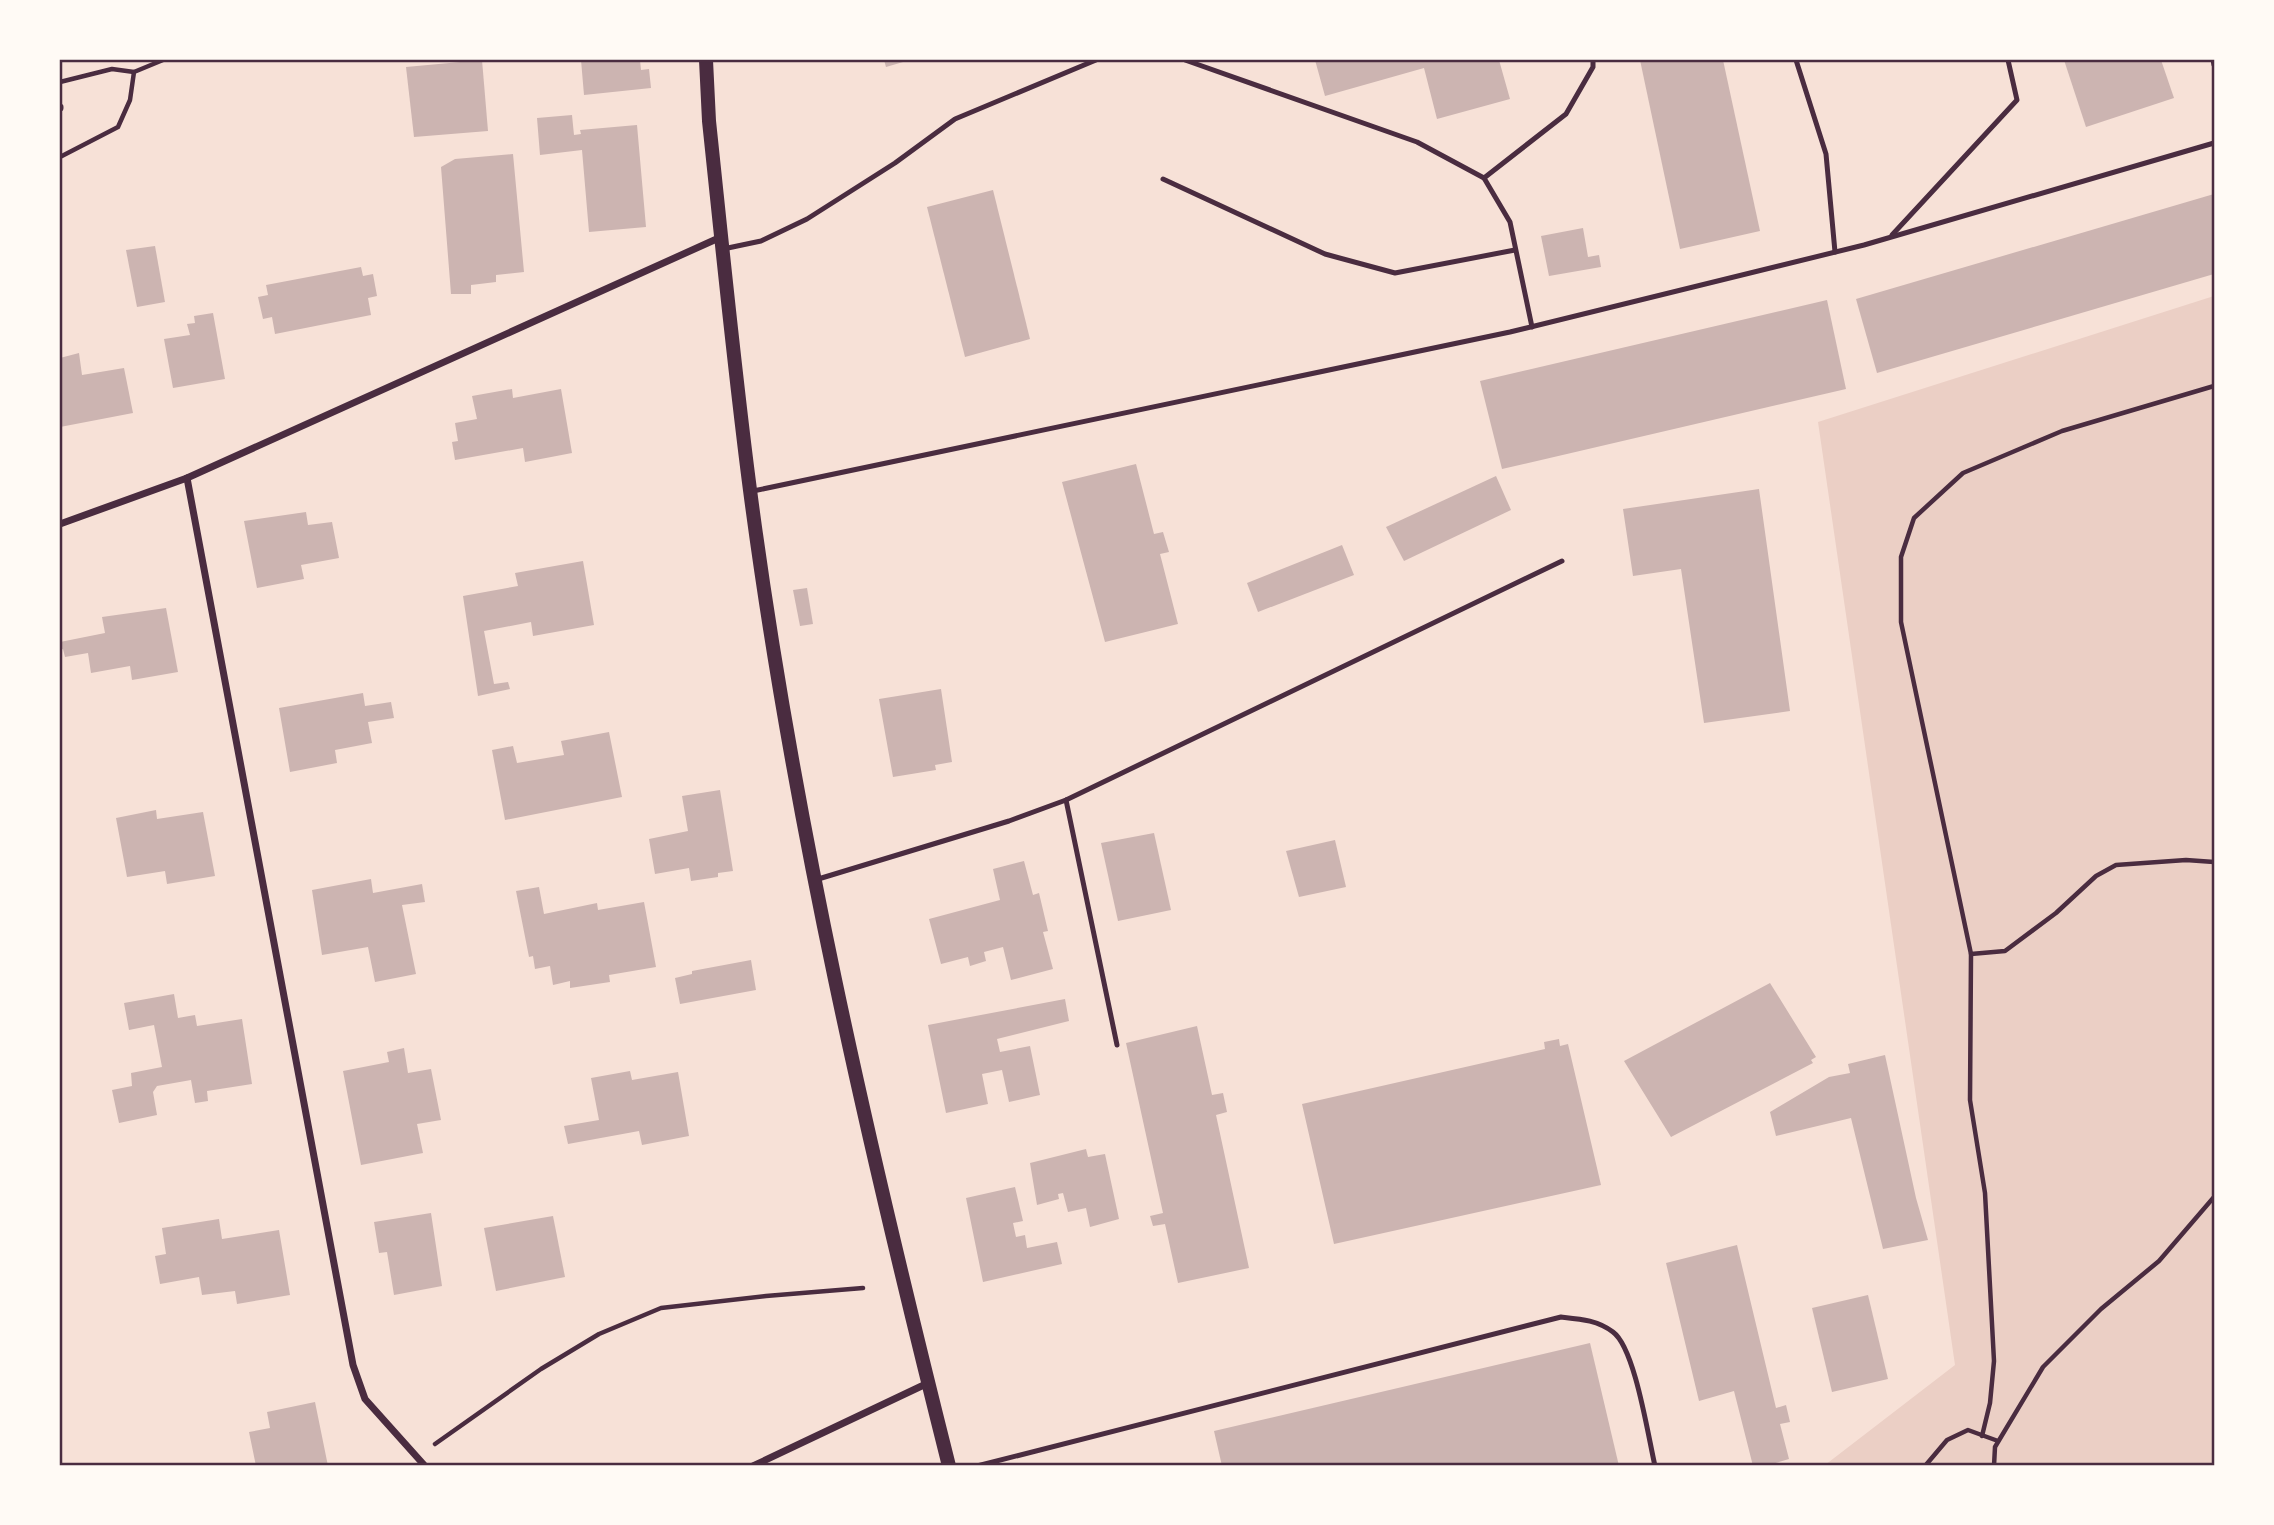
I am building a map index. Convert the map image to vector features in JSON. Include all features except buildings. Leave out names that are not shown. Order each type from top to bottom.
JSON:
[{"type":"main road","points":[[706,60],[709,121],[750,491],[784,709],[815,880],[865,1122],[949,1465]]},
{"type":"street","points":[[60,524],[187,478],[722,243]]},
{"type":"street","points":[[187,478],[353,1365],[365,1399],[425,1465]]},
{"type":"street","points":[[753,1465],[928,1383]]},
{"type":"lane","points":[[722,243],[761,241],[807,219],[895,163],[955,119],[1096,60]]},
{"type":"lane","points":[[1185,60],[1417,142],[1485,178],[1510,222],[1532,327]]},
{"type":"lane","points":[[1485,178],[1566,114],[1593,66],[1593,60]]},
{"type":"lane","points":[[1796,60],[1826,154],[1835,252]]},
{"type":"lane","points":[[1889,238],[2017,100],[2008,60]]},
{"type":"lane","points":[[2213,60],[2214,65]]},
{"type":"lane","points":[[750,491],[1532,327],[1889,238],[2214,143]]},
{"type":"lane","points":[[1163,179],[1325,254],[1395,273],[1516,250]]},
{"type":"lane","points":[[815,880],[1009,821],[1066,800],[1562,561]]},
{"type":"lane","points":[[1066,800],[1117,1045]]},
{"type":"lane","points":[[978,1465],[1561,1317],[1595,1321],[1615,1333],[1630,1356],[1655,1465]]},
{"type":"path","points":[[60,82],[112,69],[134,72],[163,60]]},
{"type":"path","points":[[60,157],[118,127],[130,100],[134,72]]},
{"type":"path","points":[[1982,1436],[1990,1403],[1994,1361],[1985,1193],[1970,1100],[1971,954],[1901,622],[1901,557],[1914,517],[1963,473],[2062,431],[2214,386]]},
{"type":"path","points":[[1971,954],[2005,951],[2056,913],[2096,876],[2116,865],[2186,860],[2214,862]]},
{"type":"path","points":[[1994,1465],[1998,1441],[2043,1367],[2101,1310],[2159,1261],[2214,1197]]},
{"type":"path","points":[[417,1457],[541,1369],[599,1334],[661,1308],[863,1288]]},
{"type":"path","points":[[1925,1465],[1947,1440],[1968,1430],[1998,1441]]},
{"type":"shaded area","points":[[2214,296],[2214,1465],[1825,1465],[1955,1365],[1818,422]]}]
